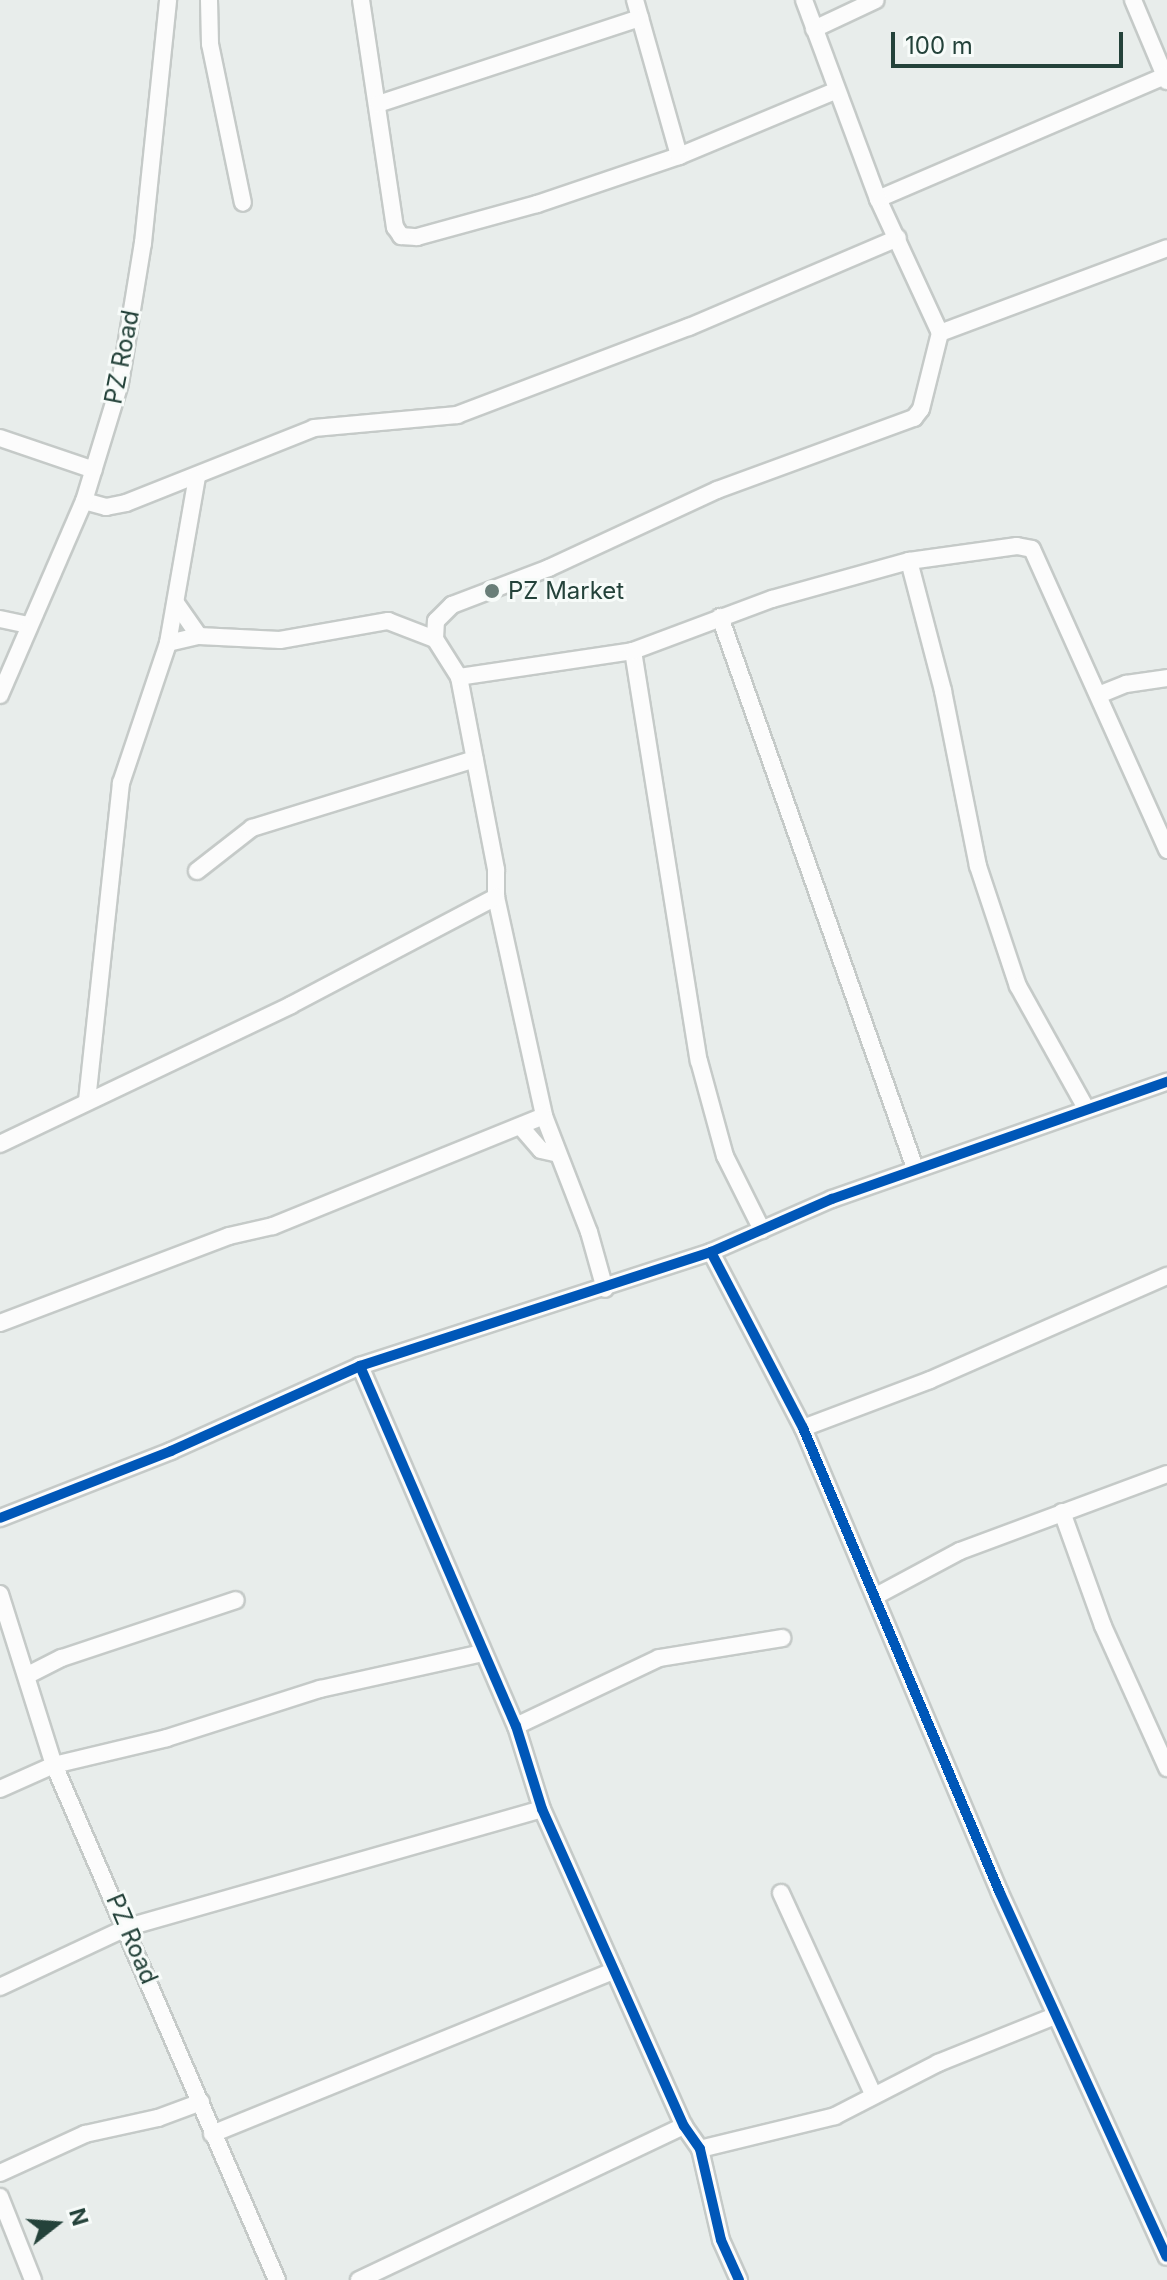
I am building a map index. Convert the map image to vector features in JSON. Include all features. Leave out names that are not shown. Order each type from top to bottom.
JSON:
[{"type":"street","name":"PZ Road","points":[[0,695],[84,501],[120,383],[143,243],[168,0]]},
{"type":"street","points":[[209,0],[210,44],[243,203]]},
{"type":"street","points":[[361,0],[395,227],[401,236],[417,237],[537,204],[679,156],[835,91]]},
{"type":"street","points":[[635,0],[679,156]]},
{"type":"street","points":[[605,1289],[544,1116],[496,897],[496,870],[459,677],[435,639],[436,621],[452,605],[549,568],[717,490],[914,418],[928,393],[940,333],[878,199],[835,91],[804,0]]},
{"type":"street","points":[[814,29],[876,0]]},
{"type":"street","points":[[878,199],[1166,78],[1133,0]]},
{"type":"street","points":[[378,104],[640,18]]},
{"type":"street","points":[[84,501],[106,507],[126,503],[314,428],[457,415],[689,327],[898,238]]},
{"type":"street","points":[[940,333],[1167,248]]},
{"type":"street","points":[[0,438],[94,470]]},
{"type":"street","points":[[87,1101],[121,783],[168,643],[197,477]]},
{"type":"street","points":[[459,677],[633,651],[720,617],[909,561],[1017,546],[1032,549],[1101,694],[1167,850]]},
{"type":"street","points":[[909,561],[943,691],[978,866],[1018,986],[1086,1108]]},
{"type":"street","points":[[176,603],[199,636]]},
{"type":"street","points":[[720,617],[915,1168]]},
{"type":"street","points":[[0,619],[29,625]]},
{"type":"street","points":[[168,643],[199,636],[251,642],[388,621],[435,639]]},
{"type":"street","points":[[633,651],[699,1061],[725,1156],[762,1230]]},
{"type":"street","points":[[1101,694],[1126,684],[1167,678]]},
{"type":"street","points":[[197,871],[252,828],[475,759]]},
{"type":"street","points":[[0,1144],[291,1005],[496,897]]},
{"type":"street","points":[[0,1518],[171,1451],[360,1366],[522,1310],[605,1289],[711,1252],[915,1168],[1167,1082]]},
{"type":"street","points":[[0,1323],[229,1236],[273,1226],[544,1116]]},
{"type":"street","points":[[521,1127],[541,1150],[558,1154]]},
{"type":"street","points":[[711,1252],[803,1428],[1055,2016],[1167,2257]]},
{"type":"street","points":[[803,1428],[930,1380],[1167,1276]]},
{"type":"street","points":[[360,1366],[516,1726],[542,1809],[684,2126],[700,2149],[721,2240],[735,2279]]},
{"type":"street","points":[[876,1596],[960,1551],[1167,1474]]},
{"type":"street","points":[[1062,1512],[1103,1626],[1167,1768]]},
{"type":"street","name":"PZ Road","points":[[0,1594],[54,1765],[128,1927],[212,2134],[277,2280]]},
{"type":"street","points":[[28,1675],[62,1658],[236,1600]]},
{"type":"street","points":[[516,1726],[659,1658],[782,1638]]},
{"type":"street","points":[[0,1789],[54,1765],[167,1738],[320,1689],[482,1653]]},
{"type":"street","points":[[0,1987],[128,1927],[301,1874],[542,1809]]},
{"type":"street","points":[[781,1893],[873,2094]]},
{"type":"street","points":[[212,2134],[614,1971]]},
{"type":"street","points":[[700,2149],[835,2116],[873,2094],[1055,2016]]},
{"type":"street","points":[[0,2173],[85,2134],[158,2118],[201,2102]]},
{"type":"street","points":[[359,2280],[684,2126]]},
{"type":"street","points":[[0,2197],[33,2280]]},
{"type":"cycle path","points":[[0,1518],[171,1451],[360,1366],[711,1252],[832,1199],[1167,1082]]},
{"type":"cycle path","points":[[711,1252],[803,1428],[1000,1893],[1167,2257]]},
{"type":"cycle path","points":[[360,1366],[516,1726],[542,1809],[684,2126],[700,2149],[721,2240],[739,2280]]},
{"type":"place","name":"PZ Market","points":[[492,591]]}]
